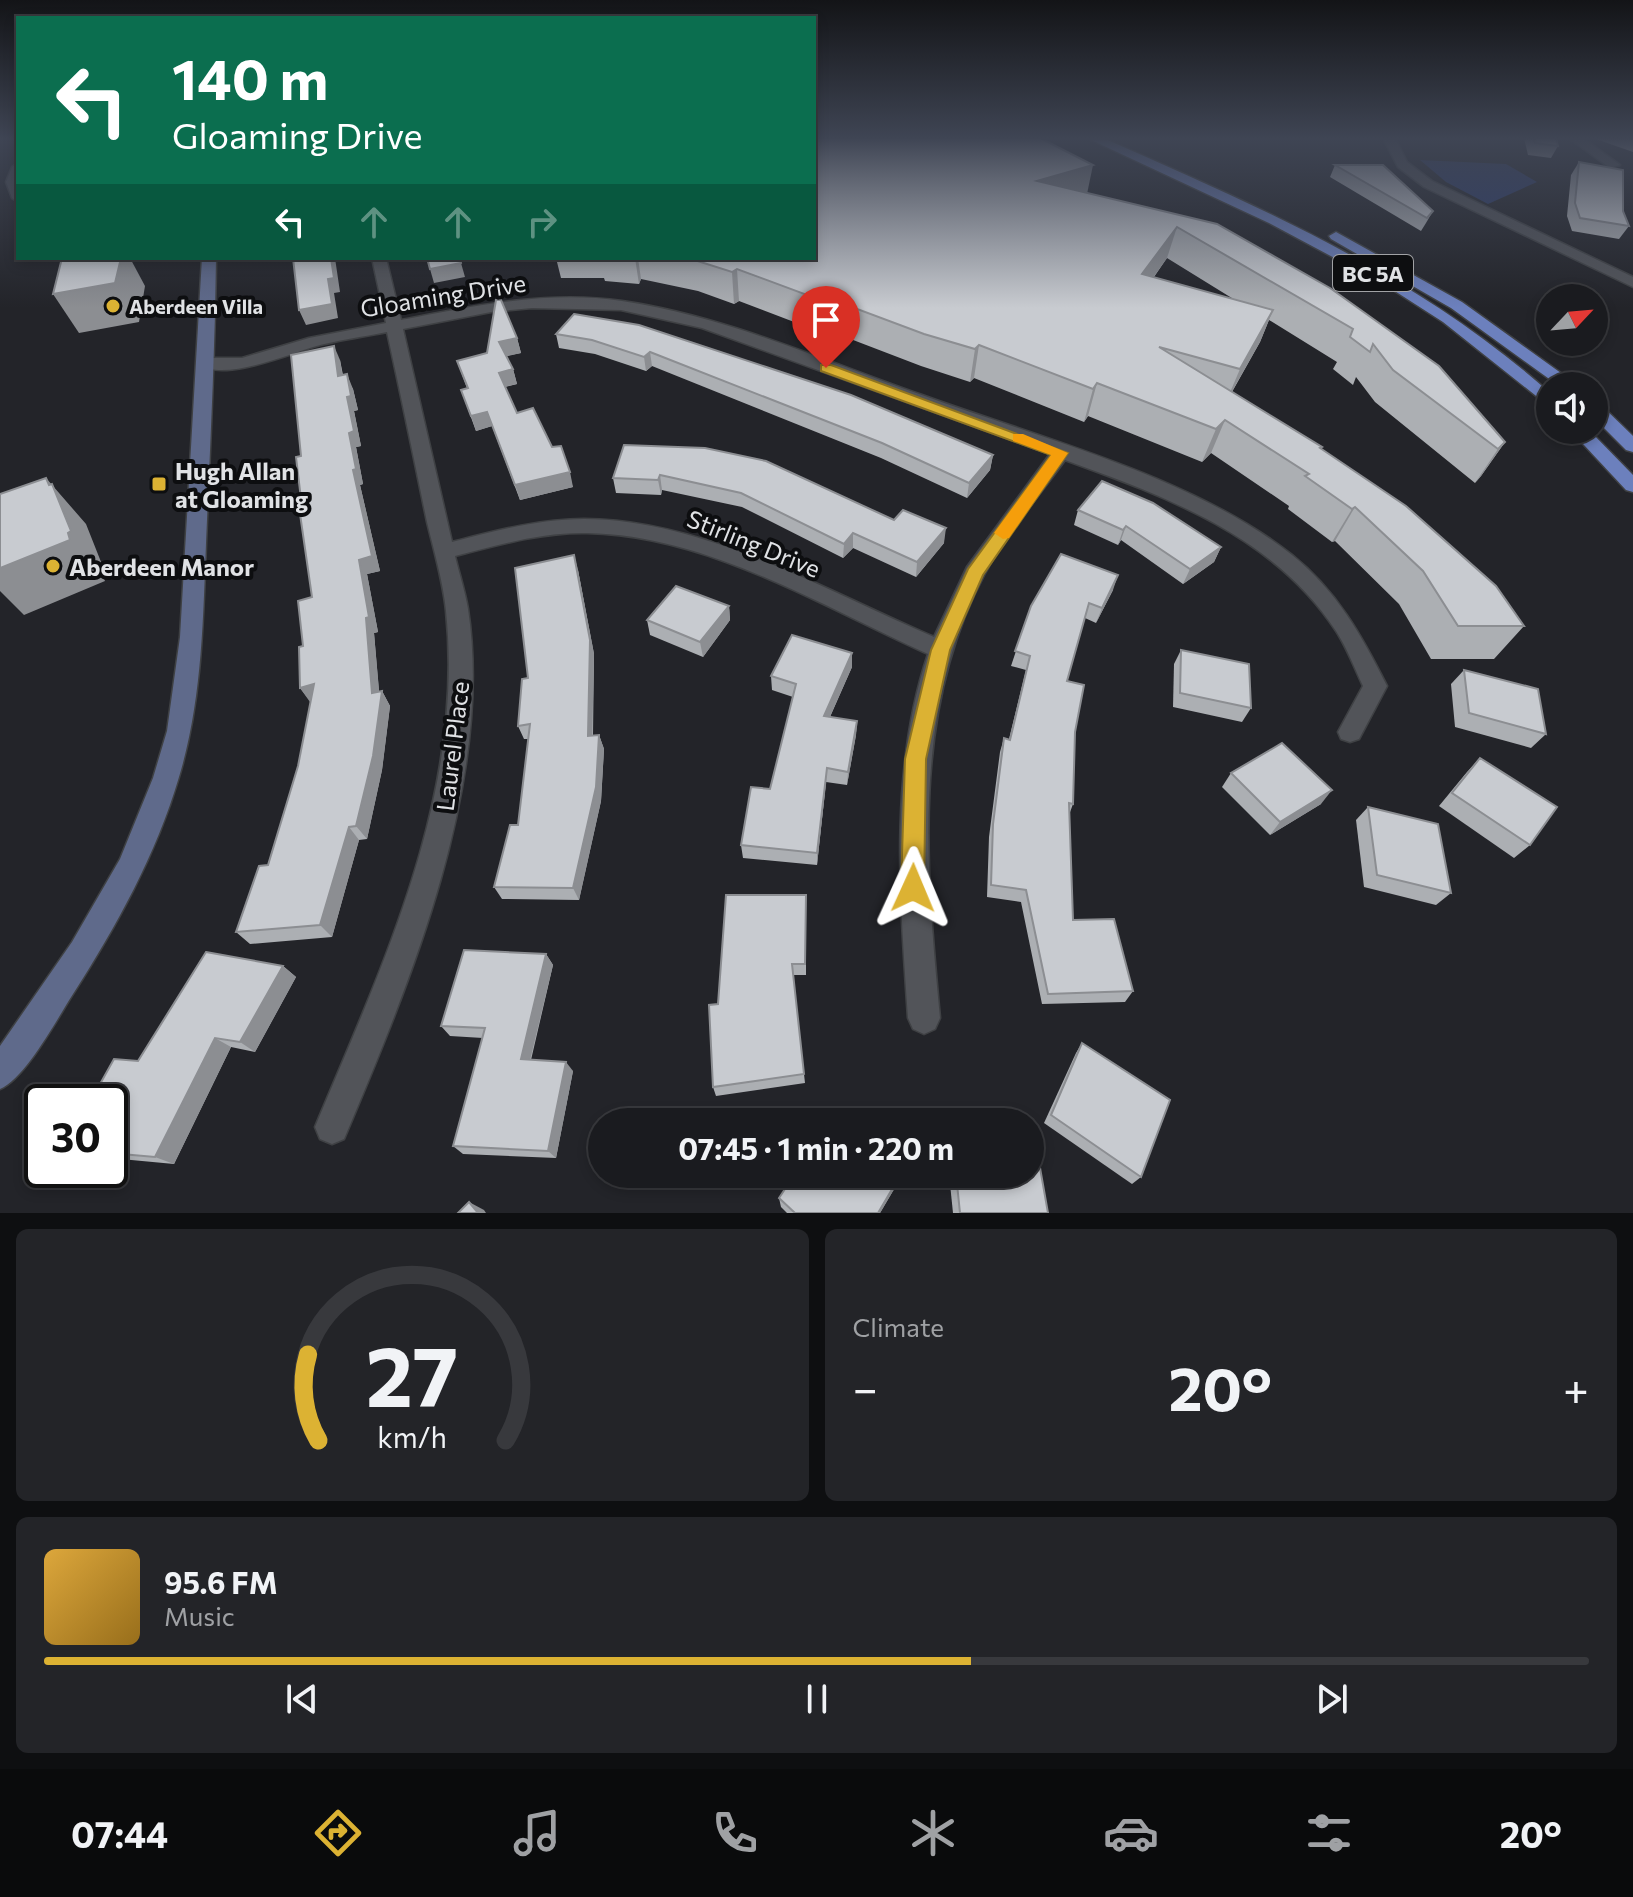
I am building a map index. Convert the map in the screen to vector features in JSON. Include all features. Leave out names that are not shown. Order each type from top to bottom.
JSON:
[{"type":"main road","name":"BC 5A","points":[[1218,195],[1345,257],[1415,298],[1480,344],[1536,390]]},
{"type":"main road","name":"BC 5A","points":[[1250,195],[1372,255],[1511,340],[1552,372]]},
{"type":"main road","points":[[0,1073],[72,972],[108,911],[159,796],[178,732],[191,645],[209,260]]},
{"type":"main road","points":[[1608,422],[1633,446]]},
{"type":"main road","points":[[1592,444],[1633,486]]},
{"type":"street","points":[[1450,195],[1633,283]]},
{"type":"street","name":"Laurel Place","points":[[332,1127],[378,1025],[417,912],[442,823],[457,743],[462,663],[457,610],[445,551],[379,260]]},
{"type":"street","points":[[1610,272],[1633,266]]},
{"type":"street","name":"Gloaming Drive","points":[[206,363],[242,363],[279,355],[309,343],[532,303],[621,305],[707,324],[1164,489],[1217,513],[1268,545],[1306,579],[1344,625],[1375,686],[1350,732]]},
{"type":"street","points":[[924,1018],[913,888],[916,759],[941,650],[975,573],[1061,453]]},
{"type":"street","name":"Stirling Drive","points":[[445,551],[548,528],[603,527],[657,533],[709,549],[941,650]]},
{"type":"shaded area","points":[[1470,195],[1509,195],[1488,204]]},
{"type":"building","points":[[816,195],[1094,195],[1217,224],[1330,288],[1439,366],[1505,442],[1498,449],[1393,370],[1373,344],[1370,352],[1350,337],[1353,329],[1177,227],[1142,274],[1273,310],[1240,369],[1159,347],[1322,447],[1406,506],[1496,586],[1524,626],[1458,626],[1423,571],[1355,507],[1352,509],[1305,476],[1309,474],[1225,420],[1216,429],[1097,383],[1093,389],[979,345],[975,349],[924,334],[828,298],[823,301],[737,269],[732,272],[694,260],[816,260]]},
{"type":"building","points":[[1386,195],[1415,195],[1433,211],[1427,218]]},
{"type":"building","points":[[1576,195],[1623,195],[1623,211],[1629,226],[1580,218]]},
{"type":"building","points":[[62,260],[121,260],[115,283],[53,294]]},
{"type":"building","points":[[293,260],[331,260],[334,278],[328,279],[332,304],[299,310]]},
{"type":"building","points":[[428,260],[460,260],[461,263],[430,269]]},
{"type":"building","points":[[496,300],[501,300],[517,338],[499,342],[513,369],[499,373],[517,413],[533,408],[552,447],[561,446],[570,472],[515,485],[487,412],[471,416],[461,390],[468,388],[457,361],[487,353]]},
{"type":"building","points":[[574,314],[639,325],[851,395],[993,455],[969,483],[882,443],[650,352],[644,357],[592,340],[556,334]]},
{"type":"building","points":[[334,346],[338,376],[347,374],[351,396],[347,397],[354,431],[349,433],[356,469],[353,470],[372,556],[359,560],[369,617],[366,618],[372,693],[382,691],[373,756],[356,826],[349,827],[320,925],[236,932],[259,866],[268,865],[298,766],[314,684],[300,688],[299,647],[303,646],[298,601],[312,597],[298,500],[301,499],[296,457],[301,456],[291,355]]},
{"type":"building","points":[[624,445],[705,448],[766,461],[894,520],[903,510],[946,528],[917,562],[853,533],[844,544],[741,493],[660,475],[658,480],[613,478]]},
{"type":"building","points":[[46,478],[49,485],[52,484],[71,531],[68,533],[70,540],[0,568],[0,494]]},
{"type":"building","points":[[1102,481],[1153,503],[1221,547],[1190,569],[1126,526],[1123,530],[1078,510]]},
{"type":"building","points":[[1061,554],[1118,575],[1102,608],[1089,603],[1067,681],[1084,685],[1075,732],[1073,804],[1069,803],[1073,920],[1114,919],[1133,991],[1048,994],[1026,890],[991,885],[993,824],[1004,738],[1010,740],[1030,656],[1015,651],[1031,606]]},
{"type":"building","points":[[574,555],[590,640],[588,736],[599,735],[596,787],[573,888],[494,887],[510,825],[518,825],[530,724],[518,726],[522,679],[528,678],[515,568]]},
{"type":"building","points":[[676,586],[729,606],[700,642],[647,620]]},
{"type":"building","points":[[792,635],[852,653],[824,716],[857,721],[848,772],[827,768],[817,853],[741,845],[751,787],[770,789],[796,684],[771,676]]},
{"type":"building","points":[[1181,650],[1249,664],[1251,708],[1180,693]]},
{"type":"building","points":[[1464,670],[1538,689],[1546,734],[1469,713]]},
{"type":"building","points":[[1282,743],[1332,790],[1280,822],[1231,773]]},
{"type":"building","points":[[1480,758],[1557,807],[1530,845],[1452,793]]},
{"type":"building","points":[[1368,807],[1438,824],[1451,893],[1377,875]]},
{"type":"building","points":[[726,895],[806,895],[805,964],[792,964],[804,1074],[713,1087],[709,1005],[718,1004]]},
{"type":"building","points":[[464,950],[546,954],[521,1059],[566,1062],[548,1151],[453,1146],[485,1028],[441,1026]]},
{"type":"building","points":[[206,952],[283,966],[240,1042],[215,1038],[155,1157],[128,1155],[128,1084],[100,1084],[114,1059],[138,1061]]},
{"type":"building","points":[[1082,1043],[1170,1100],[1141,1177],[1051,1115]]},
{"type":"building","points":[[786,1188],[893,1188],[878,1213],[795,1213],[779,1198]]},
{"type":"building","points":[[957,1188],[1044,1188],[1048,1213],[960,1213]]},
{"type":"building","points":[[469,1202],[478,1213],[458,1213]]},
{"type":"slow traffic","points":[[1003,533],[1061,453],[1018,438]]},
{"type":"place","name":"Aberdeen Villa","points":[[113,306]]},
{"type":"place","name":"Hugh Allan at Gloaming","points":[[159,484]]},
{"type":"place","name":"Aberdeen Manor","points":[[53,566]]},
{"type":"route","points":[[826,368],[1061,453],[975,573],[941,650],[916,759],[913,888]]}]
